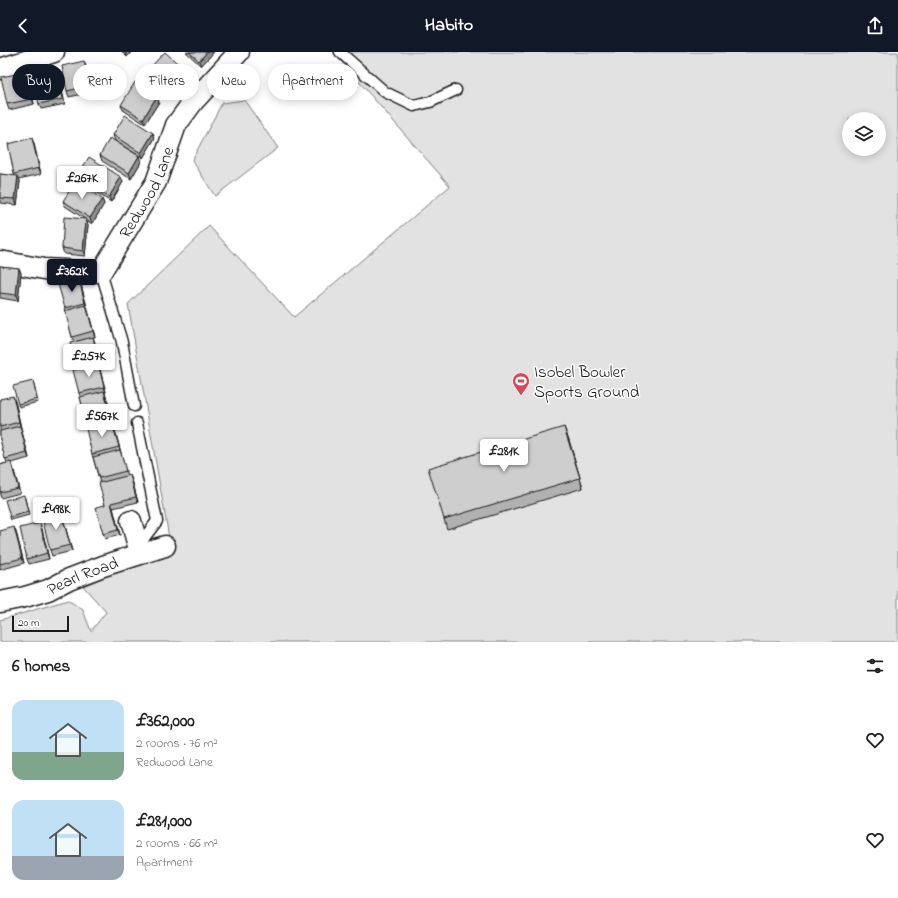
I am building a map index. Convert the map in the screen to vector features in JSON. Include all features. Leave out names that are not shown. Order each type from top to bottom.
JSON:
[{"type":"street","points":[[0,69],[54,52]]},
{"type":"street","name":"Redwood Lane","points":[[101,272],[156,182],[176,125],[193,102],[239,52]]},
{"type":"street","points":[[0,261],[44,269],[101,272]]},
{"type":"street","points":[[131,521],[139,549]]},
{"type":"street","name":"Pearl Road","points":[[0,602],[25,597],[48,590],[69,579],[139,549],[165,546]]},
{"type":"lane","points":[[340,52],[385,92],[414,106],[430,102],[456,90]]},
{"type":"lane","points":[[101,272],[122,342],[134,406]]},
{"type":"lane","points":[[137,423],[157,521],[139,549]]},
{"type":"shaded area","name":"Isobel Bowler Sports Ground","points":[[333,52],[898,52],[898,642],[0,642],[0,620],[68,600],[83,610],[91,631],[106,612],[83,586],[171,549],[128,304],[209,226],[294,317],[450,186],[358,81],[358,64],[343,64]]},
{"type":"shaded area","points":[[244,100],[278,148],[215,196],[192,160],[222,103]]},
{"type":"building","points":[[165,52],[178,64],[154,64]]},
{"type":"building","points":[[189,52],[207,52],[199,61]]},
{"type":"building","points":[[84,61],[85,64],[73,64],[73,90],[67,91],[65,81],[65,65]]},
{"type":"building","points":[[12,75],[12,100],[27,100],[7,104],[1,77]]},
{"type":"building","points":[[135,82],[135,100],[155,100],[143,119],[121,105],[124,100],[127,100],[127,95]]},
{"type":"building","points":[[38,100],[58,100],[39,104]]},
{"type":"building","points":[[125,115],[153,133],[141,153],[113,135]]},
{"type":"building","points":[[32,138],[39,168],[14,174],[8,144]]},
{"type":"building","points":[[110,138],[139,156],[129,173],[100,155]]},
{"type":"building","points":[[89,157],[121,177],[109,197],[77,177]]},
{"type":"building","points":[[0,174],[18,176],[15,199],[0,198]]},
{"type":"building","points":[[75,182],[102,199],[90,218],[63,201]]},
{"type":"building","points":[[64,217],[86,219],[83,251],[62,248]]},
{"type":"building","points":[[0,266],[19,268],[16,295],[0,293]]},
{"type":"building","points":[[79,279],[85,303],[65,308],[58,284]]},
{"type":"building","points":[[86,305],[93,331],[72,337],[65,311]]},
{"type":"building","points":[[93,337],[98,359],[75,365],[70,343]]},
{"type":"building","points":[[98,363],[104,387],[79,393],[73,370]]},
{"type":"building","points":[[33,381],[37,399],[18,404],[13,386]]},
{"type":"building","points":[[104,391],[111,417],[87,423],[80,397]]},
{"type":"building","points":[[13,396],[19,422],[0,427],[0,399]]},
{"type":"building","points":[[112,422],[119,447],[92,454],[86,429]]},
{"type":"building","points":[[20,426],[27,453],[5,459],[0,439],[0,431]]},
{"type":"building","points":[[564,427],[580,478],[444,519],[428,468]]},
{"type":"building","points":[[120,450],[126,471],[99,478],[93,457]]},
{"type":"building","points":[[11,462],[18,488],[0,492],[0,465]]},
{"type":"building","points":[[130,475],[136,497],[111,503],[118,530],[103,534],[96,507],[105,505],[99,483]]},
{"type":"building","points":[[24,495],[28,512],[10,517],[5,500]]},
{"type":"building","points":[[61,512],[70,545],[50,550],[42,517]]},
{"type":"building","points":[[40,523],[47,553],[27,559],[20,528]]},
{"type":"building","points":[[14,527],[22,558],[0,564],[0,531]]},
{"type":"place","name":"Isobel Bowler Sports Ground","points":[[521,396]]}]
